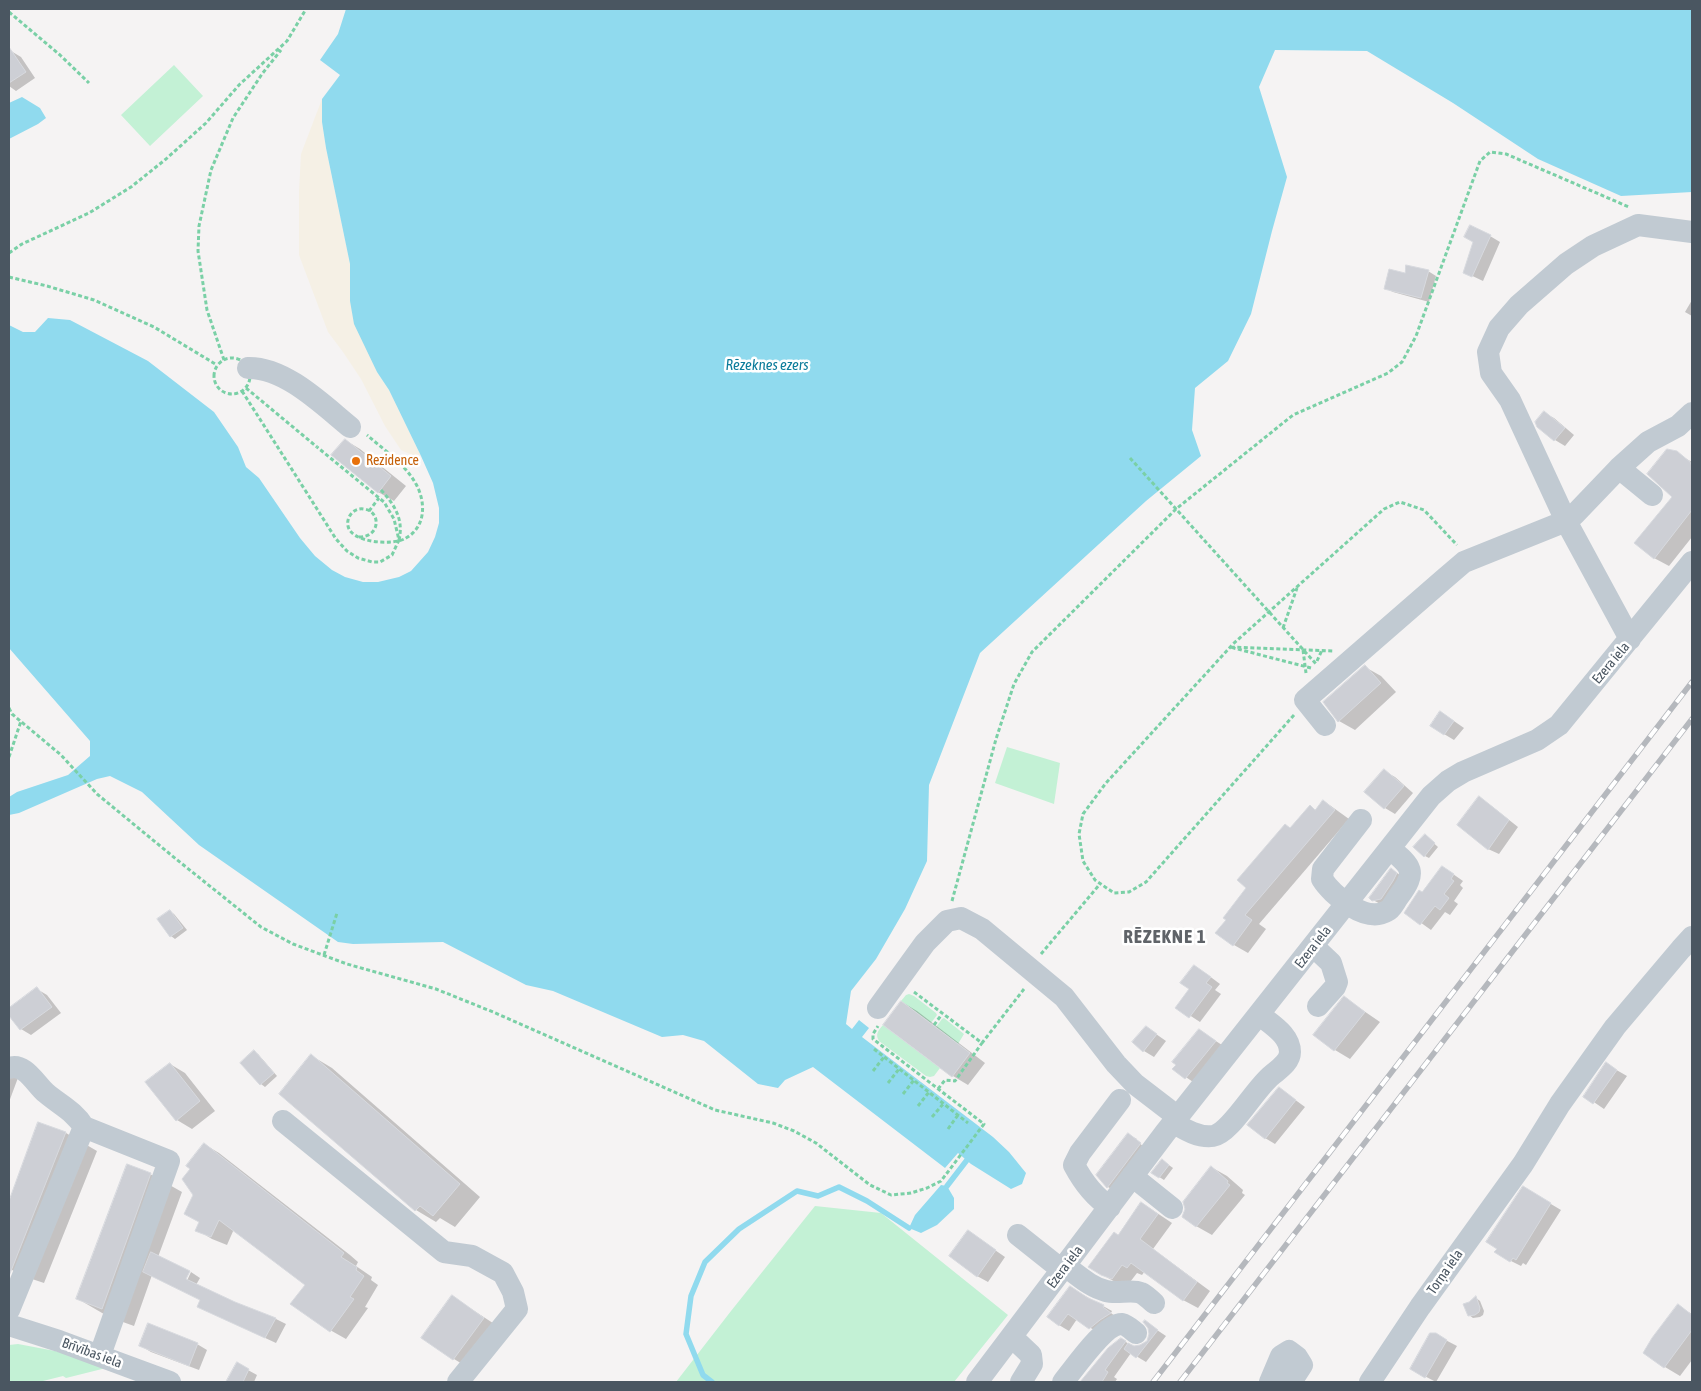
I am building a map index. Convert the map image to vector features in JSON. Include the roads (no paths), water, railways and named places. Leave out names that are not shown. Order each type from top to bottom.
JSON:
[{"type":"street","points":[[1630,639],[1566,521],[1510,400],[1490,373],[1488,352],[1500,328],[1519,305],[1566,264],[1593,246],[1638,225],[1692,232]]},
{"type":"street","points":[[248,368],[262,370],[286,379],[303,389],[350,427]]},
{"type":"street","points":[[1324,724],[1305,700],[1326,675],[1361,652],[1464,562],[1566,521],[1648,442],[1690,421]]},
{"type":"street","points":[[1619,468],[1652,495]]},
{"type":"street","name":"Ezera iela","points":[[977,1382],[1176,1119],[1431,796],[1448,781],[1463,772],[1537,740],[1559,725],[1692,562]]},
{"type":"street","points":[[1361,820],[1323,869],[1322,879],[1326,886],[1353,908],[1363,913],[1378,915],[1388,911],[1409,884],[1410,876],[1404,860],[1390,849]]},
{"type":"street","points":[[878,1008],[925,943],[947,921],[961,918],[982,930],[1027,979],[1064,997],[1116,1064],[1135,1084],[1176,1119],[1182,1128],[1205,1136],[1215,1136],[1225,1130],[1263,1082],[1288,1062],[1290,1053],[1283,1034],[1259,1014]]},
{"type":"street","name":"Torņa iela","points":[[1370,1382],[1420,1307],[1523,1164],[1560,1104],[1615,1027],[1692,937]]},
{"type":"street","points":[[1313,946],[1331,963],[1337,982],[1335,987],[1318,1006]]},
{"type":"street","points":[[10,1066],[22,1069],[35,1080],[44,1092],[78,1117],[84,1127],[169,1161],[100,1355]]},
{"type":"street","points":[[1110,1207],[1102,1202],[1085,1185],[1074,1165],[1080,1153],[1120,1100]]},
{"type":"street","points":[[283,1121],[444,1252],[472,1256],[503,1273],[513,1292],[517,1309],[458,1382]]},
{"type":"street","points":[[9,1310],[84,1127]]},
{"type":"street","points":[[1132,1176],[1172,1208]]},
{"type":"street","points":[[1018,1235],[1089,1284],[1105,1291],[1119,1293],[1134,1291],[1142,1293],[1154,1303]]},
{"type":"street","points":[[1063,1382],[1095,1342],[1115,1325],[1122,1324],[1136,1333]]},
{"type":"street","name":"Brīvības iela","points":[[9,1325],[100,1355],[170,1382]]},
{"type":"street","points":[[9,1339],[40,1336]]},
{"type":"street","points":[[1012,1337],[1032,1355],[1032,1364],[1021,1382]]},
{"type":"street","points":[[1270,1382],[1281,1356],[1289,1352],[1297,1357],[1302,1365],[1290,1382]]},
{"type":"water","name":"Rēzeknes ezers","points":[[346,9],[1692,9],[1692,192],[1621,196],[1538,159],[1453,103],[1367,51],[1275,50],[1259,87],[1287,177],[1251,314],[1228,361],[1195,388],[1192,430],[1201,456],[1146,501],[980,653],[929,785],[927,861],[905,909],[876,959],[851,991],[846,1024],[852,1029],[859,1020],[869,1028],[862,1037],[993,1137],[1009,1152],[1026,1173],[1022,1184],[1011,1189],[971,1164],[958,1153],[945,1168],[813,1067],[785,1080],[778,1088],[758,1084],[704,1041],[683,1035],[662,1037],[553,991],[526,985],[443,942],[353,944],[338,942],[199,845],[142,792],[110,776],[97,779],[19,813],[9,815],[9,797],[17,792],[68,775],[90,756],[90,741],[9,648],[9,325],[23,332],[35,332],[48,318],[70,320],[148,361],[214,412],[238,447],[246,467],[259,478],[300,538],[315,556],[332,570],[345,577],[363,582],[378,582],[399,577],[411,571],[428,552],[435,537],[439,523],[439,508],[433,483],[389,390],[377,372],[354,324],[350,301],[350,264],[322,122],[322,99],[340,75],[320,60],[338,34]]},
{"type":"water","points":[[22,97],[40,108],[46,118],[9,139],[9,103]]},
{"type":"water","points":[[941,1185],[947,1186],[954,1198],[954,1209],[937,1225],[921,1233],[909,1228],[915,1215]]},
{"type":"waterway","points":[[947,1186],[967,1160]]},
{"type":"waterway","points":[[712,1382],[703,1375],[686,1334],[691,1296],[705,1262],[739,1229],[797,1191],[818,1196],[839,1187],[867,1201],[909,1228]]},
{"type":"railway","points":[[1153,1382],[1692,682]]},
{"type":"railway","points":[[1180,1382],[1692,719]]},
{"type":"place","name":"Rezidence","points":[[356,461]]},
{"type":"district","name":"RĒZEKNE 1","points":[[1165,937]]}]
